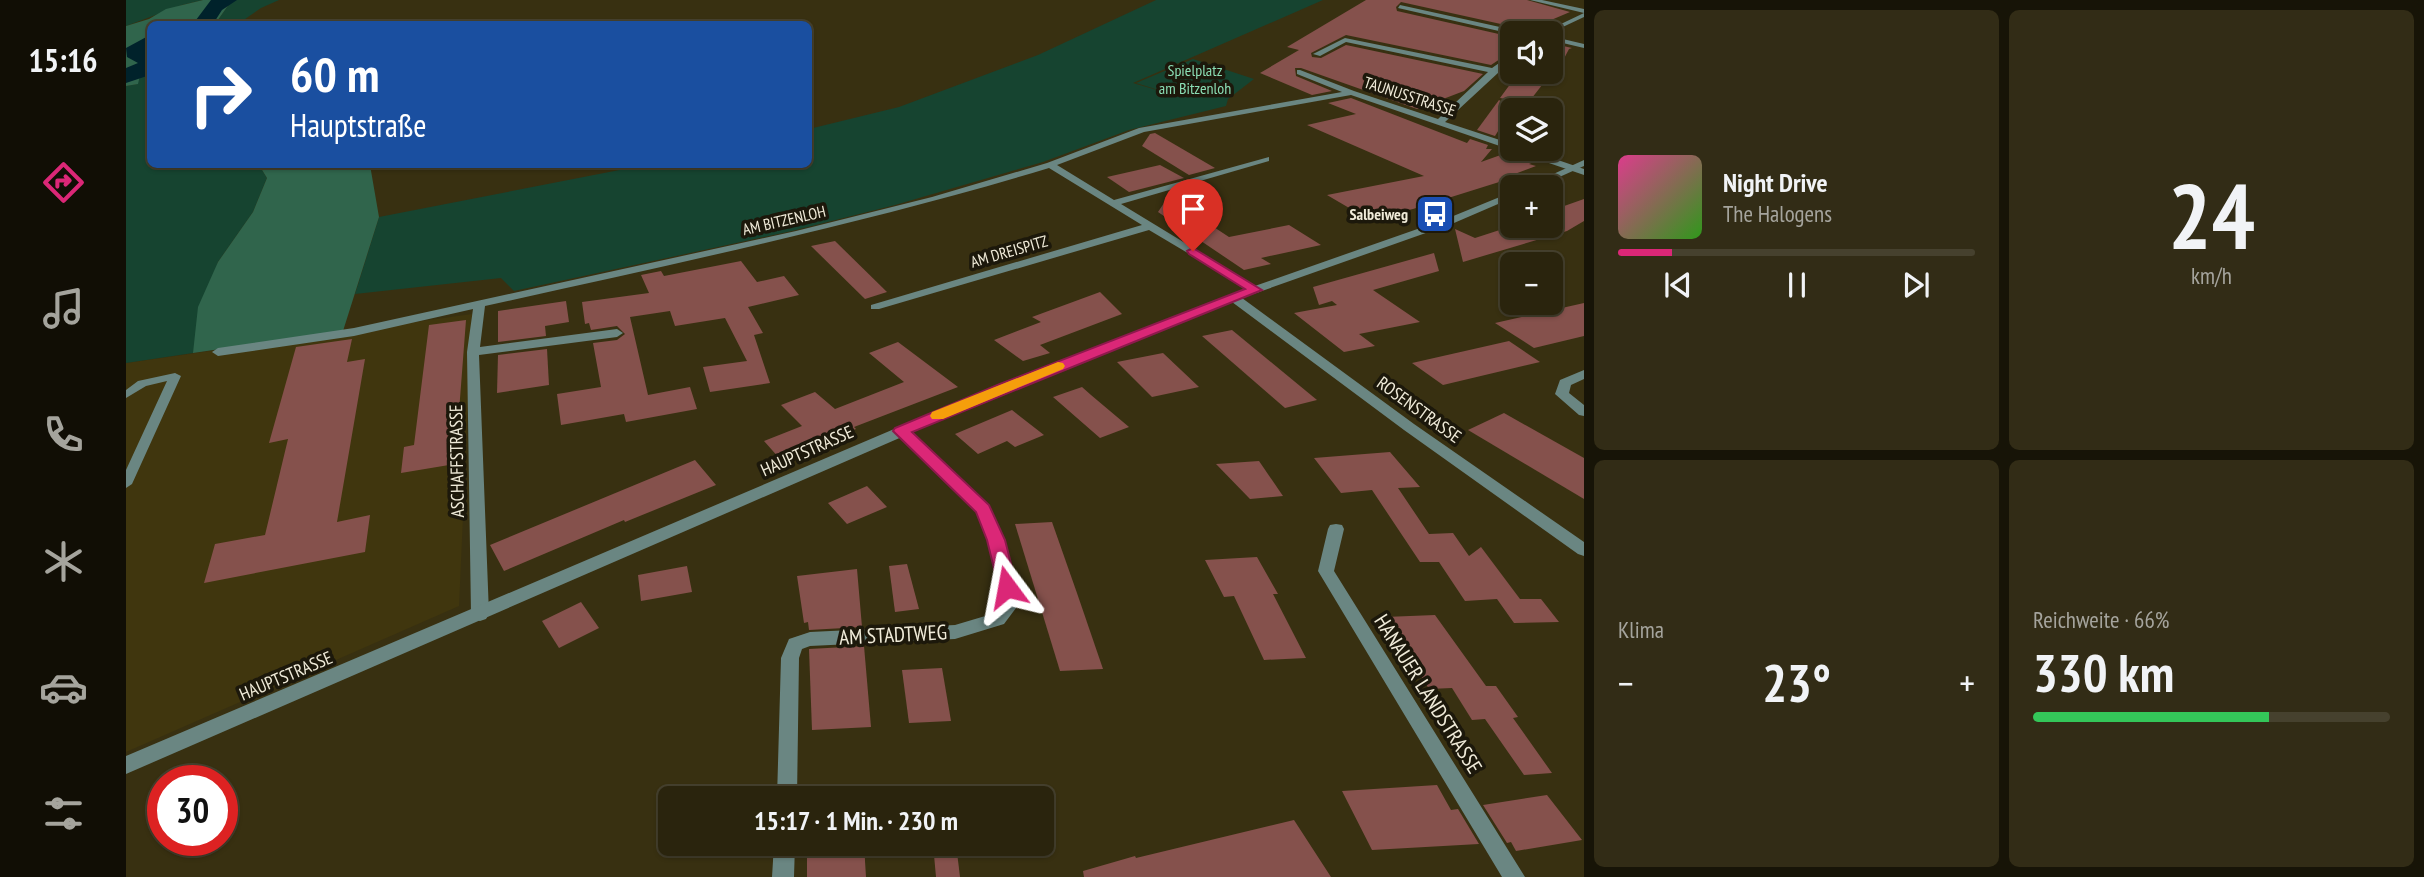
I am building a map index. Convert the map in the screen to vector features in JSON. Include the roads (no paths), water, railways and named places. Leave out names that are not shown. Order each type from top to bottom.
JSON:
[{"type":"street","points":[[1533,0],[1584,13]]},
{"type":"street","points":[[1400,7],[1500,29]]},
{"type":"street","points":[[1563,24],[1584,13]]},
{"type":"street","points":[[1317,54],[1345,40],[1493,71]]},
{"type":"street","points":[[1563,41],[1584,47]]},
{"type":"street","points":[[1440,122],[1500,65]]},
{"type":"street","name":"TAUNUSSTRASSE","points":[[1300,72],[1351,93],[1500,142]]},
{"type":"street","name":"AM BITZENLOH","points":[[218,352],[354,332],[809,231],[935,199],[1050,165],[1142,130],[1214,115],[1351,93]]},
{"type":"street","points":[[1115,203],[1266,159]]},
{"type":"street","points":[[1553,161],[1584,172]]},
{"type":"street","points":[[1558,175],[1584,163]]},
{"type":"street","points":[[1050,165],[1255,290]]},
{"type":"street","name":"HAUPTSTRASSE","points":[[126,765],[901,431],[1233,297],[1450,221],[1500,200]]},
{"type":"street","name":"AM DREISPITZ","points":[[875,307],[1152,226]]},
{"type":"street","name":"ROSENSTRASSE","points":[[1233,297],[1409,427],[1584,550]]},
{"type":"street","name":"ASCHAFFSTRASSE","points":[[479,306],[473,352],[480,614]]},
{"type":"street","points":[[473,352],[617,333]]},
{"type":"street","points":[[1584,374],[1565,383],[1562,394],[1584,412]]},
{"type":"street","name":"AM STADTWEG","points":[[787,786],[790,658],[795,644],[810,639],[955,632],[998,620],[1007,608],[1007,587],[996,540],[983,509],[901,431]]},
{"type":"street","name":"HANAUER LANDSTRASSE","points":[[1336,529],[1326,571],[1514,877]]},
{"type":"street","points":[[783,877],[784,856]]},
{"type":"lane","points":[[126,381],[142,383],[175,376],[126,484]]},
{"type":"lane","points":[[126,395],[142,383]]},
{"type":"waterway","points":[[205,21],[214,6],[227,0]]},
{"type":"waterway","points":[[147,44],[135,52],[147,59]]},
{"type":"waterway","points":[[126,76],[147,68]]},
{"type":"place","name":"Salbeiweg","points":[[1435,214]]},
{"type":"park label","name":"Spielplatz am Bitzenloh","points":[[1195,79]]}]
